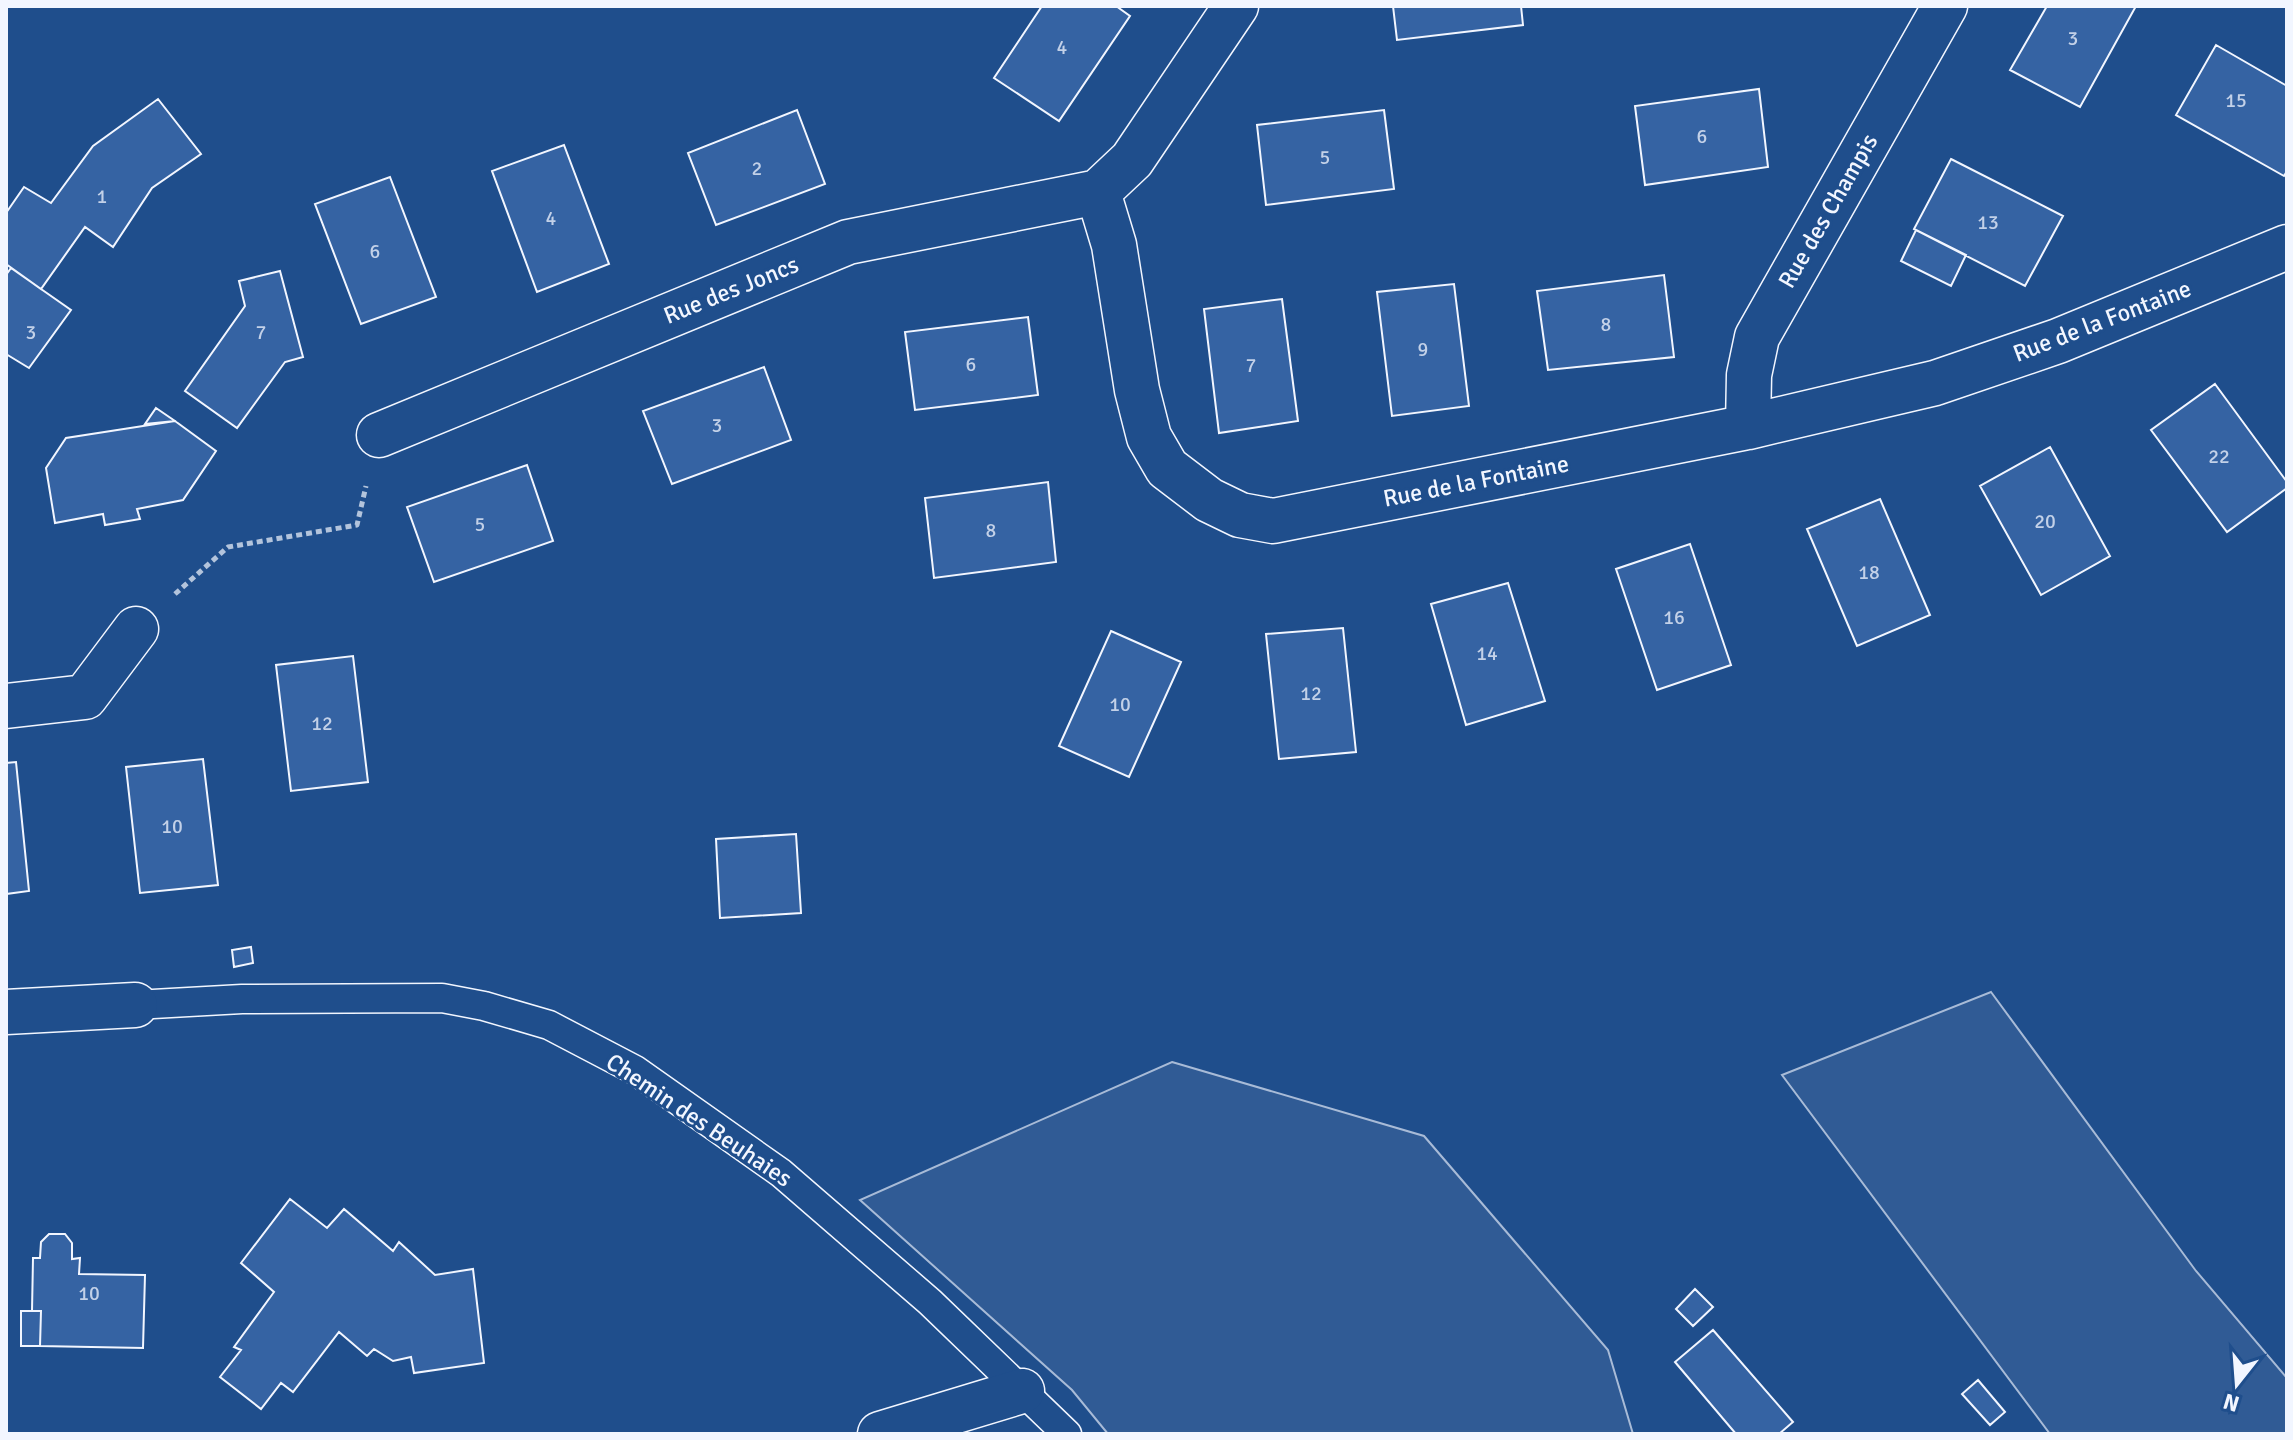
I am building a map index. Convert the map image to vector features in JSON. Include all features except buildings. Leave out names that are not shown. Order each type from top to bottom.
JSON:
[{"type":"street","points":[[1098,192],[1132,160],[1236,6]]},
{"type":"street","name":"Rue des Champis","points":[[1748,427],[1749,375],[1757,337],[1945,6]]},
{"type":"street","name":"Rue de la Fontaine","points":[[1098,192],[1114,245],[1137,390],[1149,437],[1167,468],[1209,500],[1240,515],[1273,521],[1748,427],[1935,383],[2058,341],[2287,247]]},
{"type":"street","name":"Rue des Joncs","points":[[379,435],[848,242],[1098,192]]},
{"type":"street","points":[[6,706],[85,697],[136,629]]},
{"type":"street","name":"Chemin des Beuhaies","points":[[6,1012],[135,1005]]},
{"type":"street","points":[[880,1434],[1022,1391]]},
{"type":"lane","name":"Chemin des Beuhaies","points":[[135,1005],[242,999],[442,998],[484,1006],[549,1025],[635,1070],[781,1173],[930,1302],[1067,1434]]},
{"type":"path","points":[[136,629],[228,547],[357,525],[379,435]]},
{"type":"shaded area","points":[[1991,992],[2196,1271],[2287,1378],[2287,1434],[2050,1434],[1782,1075]]},
{"type":"shaded area","points":[[1172,1062],[1424,1136],[1608,1350],[1633,1434],[1108,1434],[1072,1390],[860,1200]]}]
